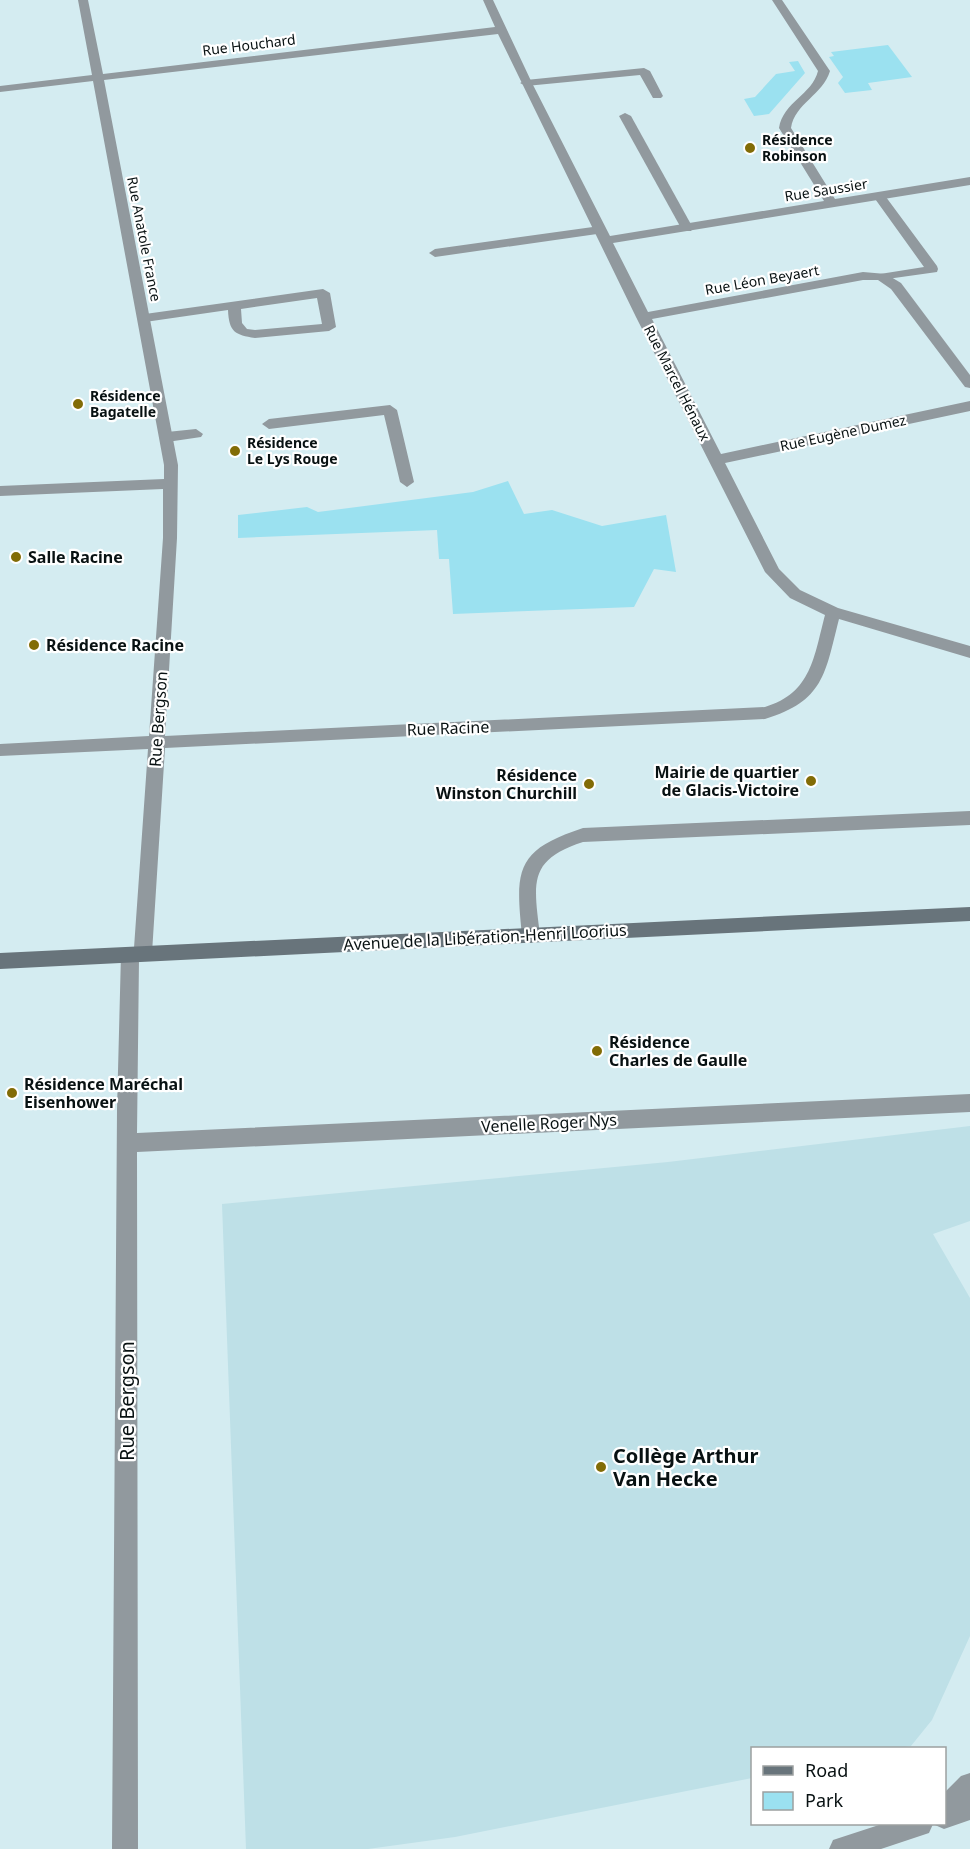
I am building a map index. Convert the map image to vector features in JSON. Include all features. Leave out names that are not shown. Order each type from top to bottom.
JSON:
[{"type":"street","name":"Rue Anatole France","points":[[83,0],[167,437],[172,484]]},
{"type":"street","name":"Rue Marcel Hénaux","points":[[488,0],[526,83],[773,572],[795,594],[834,612],[970,652]]},
{"type":"street","points":[[777,0],[824,71],[820,82],[791,112],[785,128],[832,204]]},
{"type":"street","name":"Rue Houchard","points":[[0,89],[501,30]]},
{"type":"street","points":[[526,83],[644,70],[657,96]]},
{"type":"street","points":[[625,116],[687,228]]},
{"type":"street","name":"Rue Saussier","points":[[435,253],[687,228],[970,181]]},
{"type":"street","name":"Rue Léon Beyaert","points":[[644,317],[862,276],[885,278],[932,268],[879,196]]},
{"type":"street","points":[[885,278],[896,286],[970,384]]},
{"type":"street","points":[[145,318],[234,305],[323,293],[329,327],[255,334],[243,332],[235,324],[234,305]]},
{"type":"street","name":"Rue Eugène Dumez","points":[[715,460],[970,406]]},
{"type":"street","points":[[269,424],[390,410],[407,482]]},
{"type":"street","points":[[167,437],[196,434]]},
{"type":"street","points":[[0,491],[172,484]]},
{"type":"street","name":"Rue Bergson","points":[[125,1849],[128,1143],[137,954],[157,742],[172,484]]},
{"type":"street","name":"Rue Racine","points":[[0,750],[735,715],[771,711],[792,704],[810,687],[834,612]]},
{"type":"street","points":[[531,935],[526,885],[529,872],[545,851],[567,839],[583,835],[970,818]]},
{"type":"street","name":"Avenue de la Libération-Henri Loorius","points":[[0,961],[970,914]]},
{"type":"street","name":"Venelle Roger Nys","points":[[128,1143],[970,1103]]},
{"type":"street","points":[[946,1812],[970,1785]]},
{"type":"street","points":[[946,1813],[970,1808]]},
{"type":"street","points":[[842,1849],[917,1825]]},
{"type":"shaded area","name":"Collège Arthur Van Hecke","points":[[970,1126],[970,1221],[933,1234],[970,1298],[970,1636],[932,1720],[911,1746],[751,1747],[751,1778],[455,1837],[368,1849],[246,1849],[222,1204],[668,1162]]},
{"type":"green space","points":[[888,45],[912,77],[868,83],[872,90],[845,93],[838,83],[843,77],[829,57],[834,56],[831,52]]},
{"type":"green space","points":[[798,61],[805,73],[769,114],[754,116],[744,99],[755,97],[776,74],[795,71],[789,62]]},
{"type":"green space","points":[[508,481],[524,514],[552,510],[602,526],[666,515],[676,572],[654,569],[634,607],[453,614],[449,559],[439,559],[437,530],[238,538],[238,515],[307,507],[318,512],[473,492]]},
{"type":"place","name":"Résidence Robinson","points":[[750,148]]},
{"type":"place","name":"Résidence Bagatelle","points":[[78,404]]},
{"type":"place","name":"Résidence Le Lys Rouge","points":[[235,451]]},
{"type":"place","name":"Salle Racine","points":[[16,557]]},
{"type":"place","name":"Résidence Racine","points":[[34,645]]},
{"type":"place","name":"Mairie de quartier de Glacis-Victoire","points":[[811,781]]},
{"type":"place","name":"Résidence Winston Churchill","points":[[589,784]]},
{"type":"place","name":"Résidence Charles de Gaulle","points":[[597,1051]]},
{"type":"place","name":"Résidence Maréchal Eisenhower","points":[[12,1093]]},
{"type":"place","name":"Collège Arthur Van Hecke","points":[[601,1467]]}]
